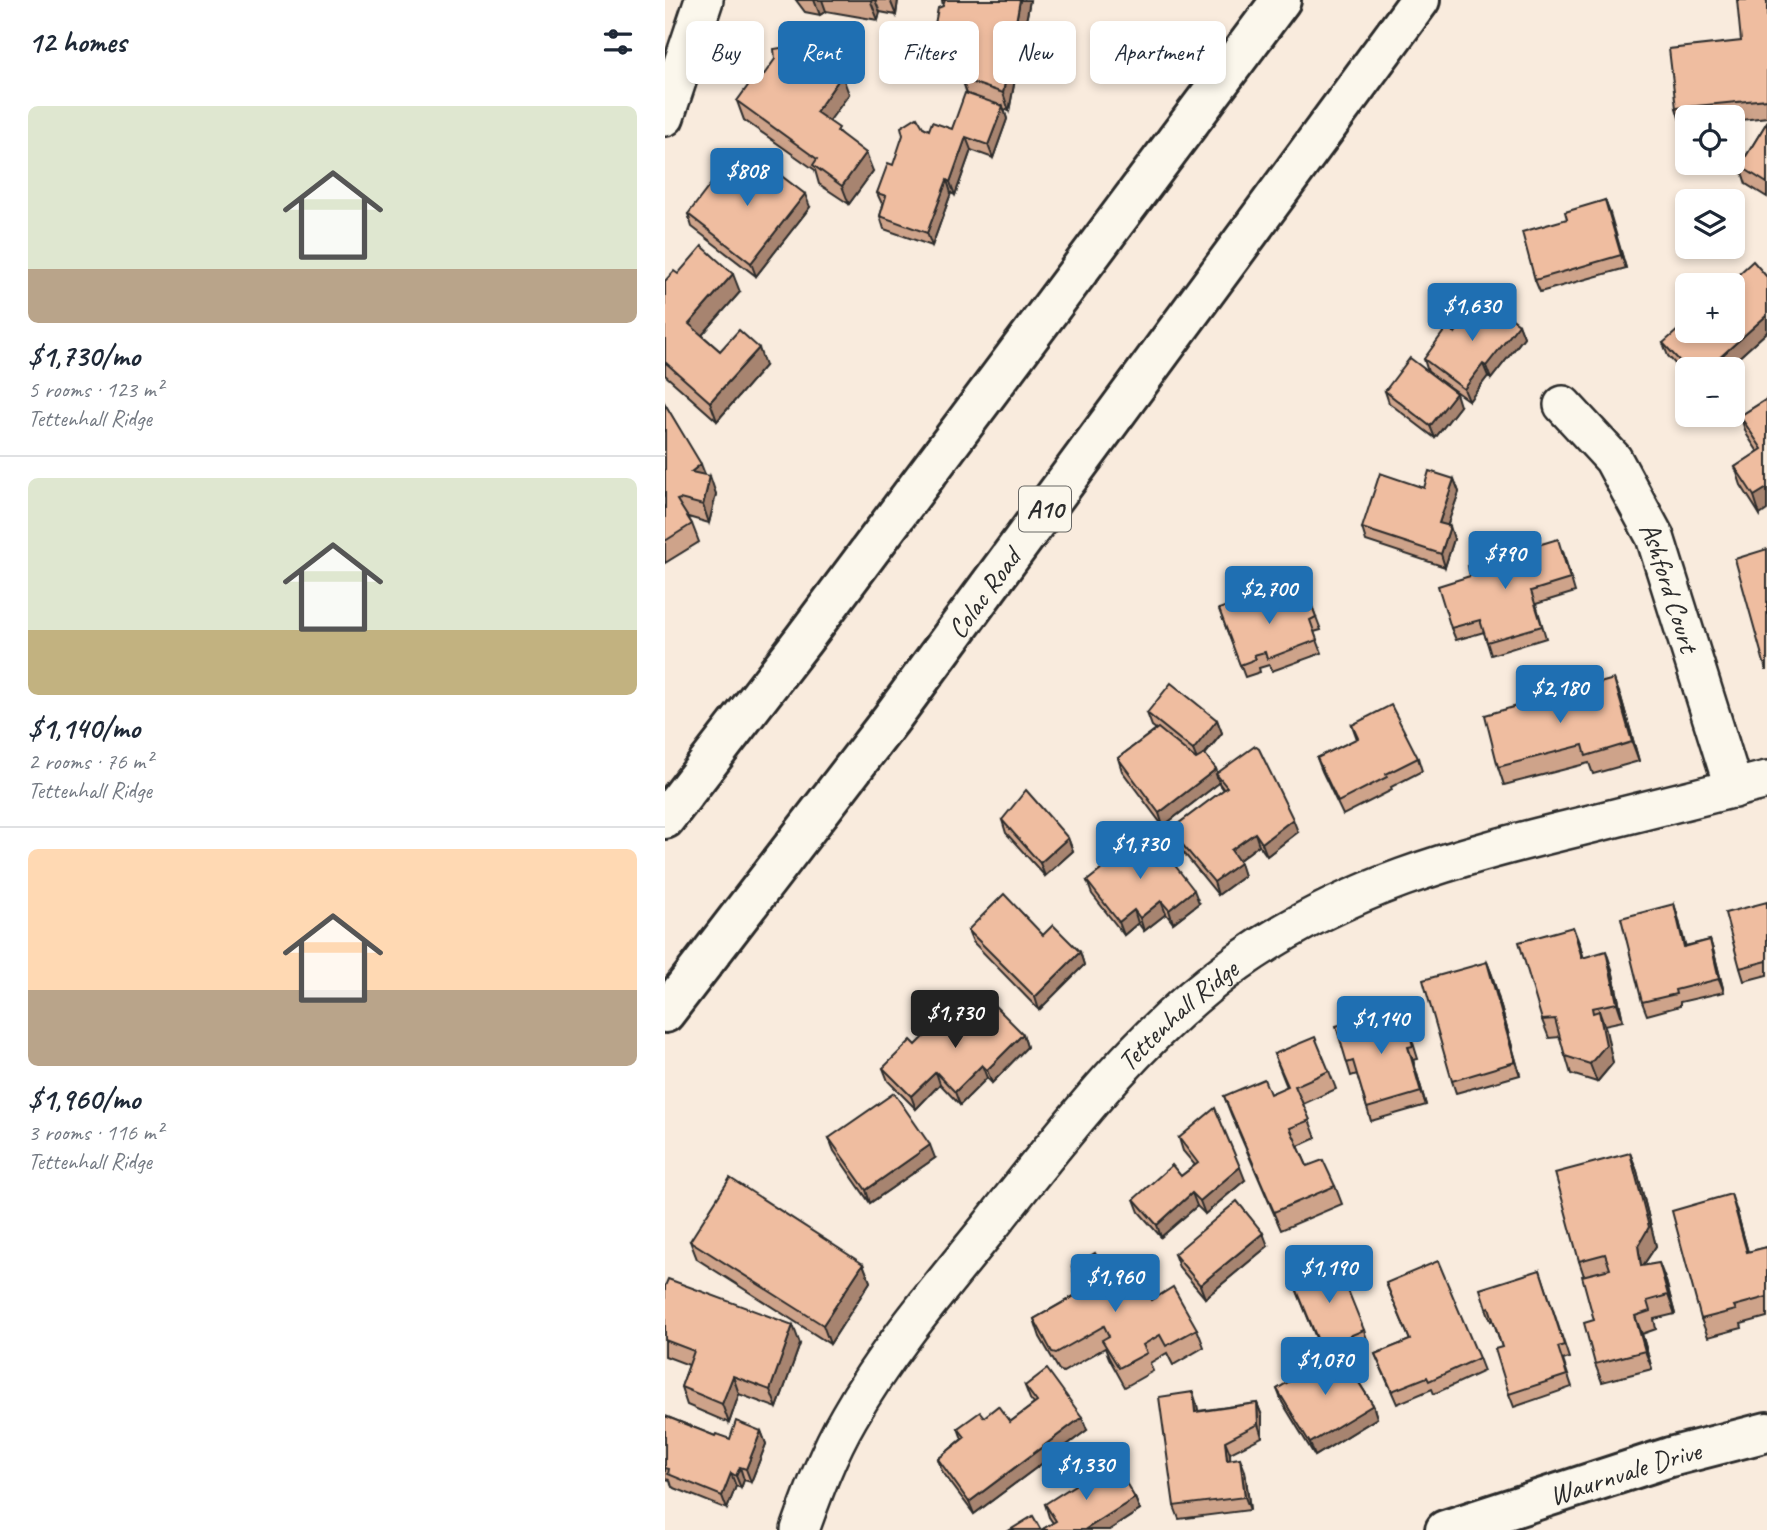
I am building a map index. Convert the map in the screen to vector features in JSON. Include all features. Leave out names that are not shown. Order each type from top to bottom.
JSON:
[{"type":"main road","points":[[665,820],[803,640],[1281,0]]},
{"type":"main road","name":"Colac Road","points":[[665,1013],[899,708],[1420,0]]},
{"type":"main road","name":"Waurnvale Drive","points":[[1445,1530],[1670,1457],[1767,1432]]},
{"type":"street","points":[[665,117],[704,0]]},
{"type":"street","name":"Ashford Court","points":[[1563,405],[1613,459],[1655,537],[1751,785]]},
{"type":"street","name":"Tettenhall Ridge","points":[[800,1530],[816,1485],[849,1417],[906,1331],[1063,1134],[1124,1064],[1173,1016],[1238,962],[1297,925],[1376,886],[1471,853],[1751,785]]},
{"type":"building","points":[[945,0],[1020,0],[1016,21],[993,21],[993,84],[1005,84],[1003,93],[977,84],[979,84],[979,21],[936,21],[938,8],[943,6]]},
{"type":"building","points":[[1737,0],[1767,0],[1767,99],[1676,105],[1669,49],[1741,41]]},
{"type":"building","points":[[778,48],[778,84],[836,84],[816,112],[839,128],[837,131],[866,153],[842,186],[813,165],[817,159],[737,101],[749,84],[764,84],[764,74],[775,59],[774,49]]},
{"type":"building","points":[[965,93],[1003,106],[988,145],[966,137],[950,182],[947,180],[927,233],[880,216],[886,196],[877,193],[888,163],[893,165],[903,135],[901,127],[917,117],[923,127],[929,130],[932,122],[952,129]]},
{"type":"building","points":[[1767,122],[1767,183],[1745,169],[1745,158]]},
{"type":"building","points":[[758,158],[805,194],[751,263],[688,214],[724,167],[741,181]]},
{"type":"building","points":[[1605,200],[1621,255],[1535,280],[1522,232],[1567,219],[1565,212]]},
{"type":"building","points":[[702,246],[733,274],[689,324],[720,351],[739,330],[759,348],[710,402],[665,362],[665,281],[674,271],[678,274]]},
{"type":"building","points":[[1753,261],[1767,277],[1767,315],[1745,335],[1745,273],[1740,273]]},
{"type":"building","points":[[1482,296],[1519,324],[1464,389],[1424,359],[1447,327],[1455,333]]},
{"type":"building","points":[[1675,332],[1675,343],[1736,343],[1720,357],[1676,357],[1663,343]]},
{"type":"building","points":[[1410,358],[1456,393],[1430,426],[1385,391]]},
{"type":"building","points":[[1767,399],[1767,488],[1754,496],[1735,467],[1762,449],[1745,424],[1745,413]]},
{"type":"building","points":[[665,404],[701,464],[691,472],[710,476],[703,505],[677,500],[692,524],[665,541]]},
{"type":"building","points":[[1429,471],[1454,479],[1439,523],[1450,526],[1441,554],[1362,528],[1380,473],[1424,488]]},
{"type":"building","points":[[1558,539],[1570,579],[1531,591],[1542,626],[1487,642],[1480,620],[1451,628],[1438,586],[1470,576],[1468,566]]},
{"type":"building","points":[[1767,549],[1767,670],[1766,670],[1735,559]]},
{"type":"building","points":[[1306,590],[1316,617],[1310,620],[1317,640],[1267,659],[1265,652],[1254,655],[1256,659],[1240,665],[1219,609],[1255,595],[1260,607]]},
{"type":"building","points":[[1614,679],[1632,742],[1586,756],[1583,745],[1498,767],[1485,715]]},
{"type":"building","points":[[1171,683],[1217,720],[1193,750],[1147,713]]},
{"type":"building","points":[[1391,705],[1418,758],[1338,802],[1317,758],[1358,738],[1352,725]]},
{"type":"building","points":[[1158,728],[1196,759],[1205,754],[1216,769],[1159,813],[1118,758]]},
{"type":"building","points":[[1255,746],[1259,749],[1293,819],[1262,843],[1255,833],[1231,850],[1240,863],[1214,882],[1170,830],[1227,787],[1216,774]]},
{"type":"building","points":[[1026,790],[1068,838],[1040,863],[1002,820]]},
{"type":"building","points":[[1149,832],[1194,890],[1169,910],[1161,901],[1140,918],[1134,910],[1119,922],[1087,881]]},
{"type":"building","points":[[1004,894],[1043,935],[1053,925],[1080,952],[1035,997],[968,930]]},
{"type":"building","points":[[1767,902],[1767,961],[1740,968],[1725,913]]},
{"type":"building","points":[[1674,904],[1684,947],[1710,940],[1719,979],[1642,1002],[1621,918]]},
{"type":"building","points":[[1573,927],[1582,958],[1606,951],[1617,1003],[1592,1008],[1593,1013],[1599,1011],[1606,1045],[1590,1064],[1565,1056],[1555,1019],[1542,1020],[1519,942]]},
{"type":"building","points":[[1487,962],[1515,1062],[1452,1081],[1423,980]]},
{"type":"building","points":[[988,999],[1023,1034],[987,1070],[982,1065],[955,1092],[936,1072],[911,1096],[883,1068],[911,1040],[916,1045],[944,1017],[957,1030]]},
{"type":"building","points":[[1402,1007],[1413,1046],[1408,1047],[1421,1092],[1367,1108],[1353,1061],[1347,1063],[1336,1026]]},
{"type":"building","points":[[1315,1037],[1329,1071],[1295,1086],[1310,1120],[1290,1128],[1307,1166],[1323,1160],[1335,1186],[1274,1212],[1224,1096],[1264,1079],[1270,1094],[1288,1086],[1274,1054]]},
{"type":"building","points":[[894,1093],[930,1145],[866,1190],[829,1138]]},
{"type":"building","points":[[1215,1108],[1240,1167],[1200,1201],[1192,1193],[1157,1225],[1134,1199],[1172,1165],[1181,1176],[1198,1163],[1179,1138]]},
{"type":"building","points":[[1630,1153],[1649,1227],[1638,1246],[1641,1266],[1659,1263],[1668,1295],[1647,1301],[1650,1311],[1635,1316],[1645,1351],[1595,1364],[1584,1323],[1594,1320],[1582,1276],[1610,1269],[1605,1254],[1579,1261],[1555,1173]]},
{"type":"building","points":[[730,1178],[863,1264],[823,1325],[690,1241]]},
{"type":"building","points":[[1731,1194],[1747,1252],[1767,1247],[1767,1297],[1734,1306],[1736,1310],[1701,1319],[1672,1211]]},
{"type":"building","points":[[1237,1201],[1263,1233],[1200,1285],[1174,1254]]},
{"type":"building","points":[[1095,1253],[1108,1276],[1131,1264],[1152,1300],[1173,1287],[1197,1329],[1166,1346],[1160,1335],[1143,1345],[1147,1353],[1119,1368],[1102,1340],[1109,1336],[1104,1326],[1056,1353],[1052,1352],[1034,1319],[1085,1290],[1072,1267]]},
{"type":"building","points":[[1438,1261],[1479,1358],[1429,1381],[1427,1377],[1392,1391],[1375,1354],[1410,1340],[1386,1283]]},
{"type":"building","points":[[1337,1263],[1364,1330],[1321,1348],[1293,1281]]},
{"type":"building","points":[[1540,1270],[1564,1345],[1558,1347],[1567,1375],[1509,1394],[1495,1349],[1502,1347],[1480,1289]]},
{"type":"building","points":[[668,1279],[793,1325],[770,1390],[733,1376],[722,1404],[681,1387],[694,1351],[665,1340],[665,1286]]},
{"type":"building","points":[[1339,1351],[1373,1405],[1310,1443],[1277,1389]]},
{"type":"building","points":[[1047,1369],[1082,1417],[969,1502],[938,1459],[965,1437],[958,1428],[980,1412],[984,1417],[998,1406],[1010,1422],[1037,1402],[1025,1386]]},
{"type":"building","points":[[1193,1392],[1195,1412],[1257,1403],[1258,1424],[1225,1441],[1227,1460],[1240,1458],[1245,1497],[1174,1506],[1159,1397]]},
{"type":"building","points":[[665,1416],[715,1436],[716,1434],[730,1439],[736,1421],[761,1431],[746,1469],[740,1467],[736,1476],[731,1473],[722,1496],[668,1474],[669,1469],[665,1468]]},
{"type":"building","points":[[1113,1461],[1135,1498],[1087,1530],[1041,1530],[1056,1521],[1045,1504]]},
{"type":"building","points":[[1033,1516],[1041,1530],[1010,1530]]}]
